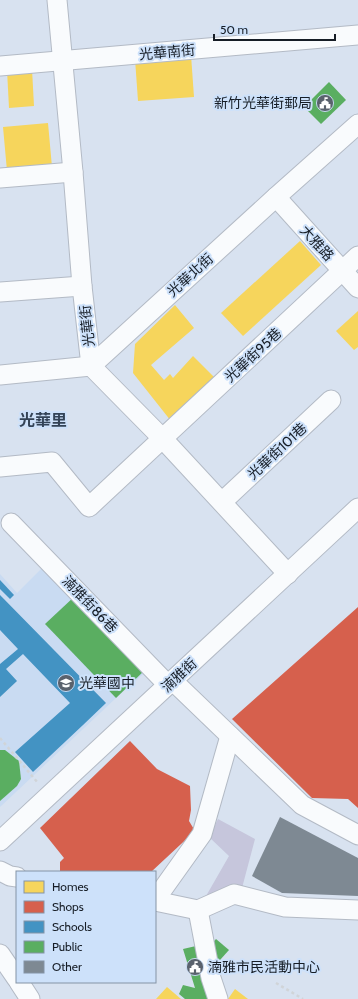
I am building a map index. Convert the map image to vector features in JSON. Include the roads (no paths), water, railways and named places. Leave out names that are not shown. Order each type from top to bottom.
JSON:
[{"type":"street","name":"光華街","points":[[57,0],[82,286],[91,366],[163,439],[288,574]]},
{"type":"street","name":"光華南街","points":[[0,66],[358,35]]},
{"type":"street","name":"光華北街","points":[[91,366],[358,124]]},
{"type":"street","points":[[0,178],[73,172]]},
{"type":"street","name":"大雅路","points":[[276,197],[358,288]]},
{"type":"street","name":"光華街95巷","points":[[0,466],[52,462],[89,507],[358,256]]},
{"type":"street","points":[[0,292],[82,286]]},
{"type":"street","points":[[0,375],[91,366]]},
{"type":"street","name":"光華街101巷","points":[[222,502],[331,400]]},
{"type":"street","name":"湳雅街","points":[[0,841],[358,508]]},
{"type":"street","name":"湳雅街86巷","points":[[11,524],[170,683],[230,736],[302,805],[358,835]]},
{"type":"street","points":[[156,900],[202,834],[230,736]]},
{"type":"street","points":[[0,871],[10,876],[16,877]]},
{"type":"street","points":[[156,901],[198,910],[234,894],[285,907],[358,910]]},
{"type":"street","points":[[198,910],[211,978],[218,999]]},
{"type":"street","points":[[0,954],[16,978]]},
{"type":"street","points":[[20,983],[30,999]]},
{"type":"place","name":"新竹光華街郵局","points":[[325,103]]},
{"type":"place","name":"光華國中","points":[[66,683]]},
{"type":"place","name":"湳雅市民活動中心","points":[[195,967]]},
{"type":"district","name":"光華里","points":[[43,420]]}]
